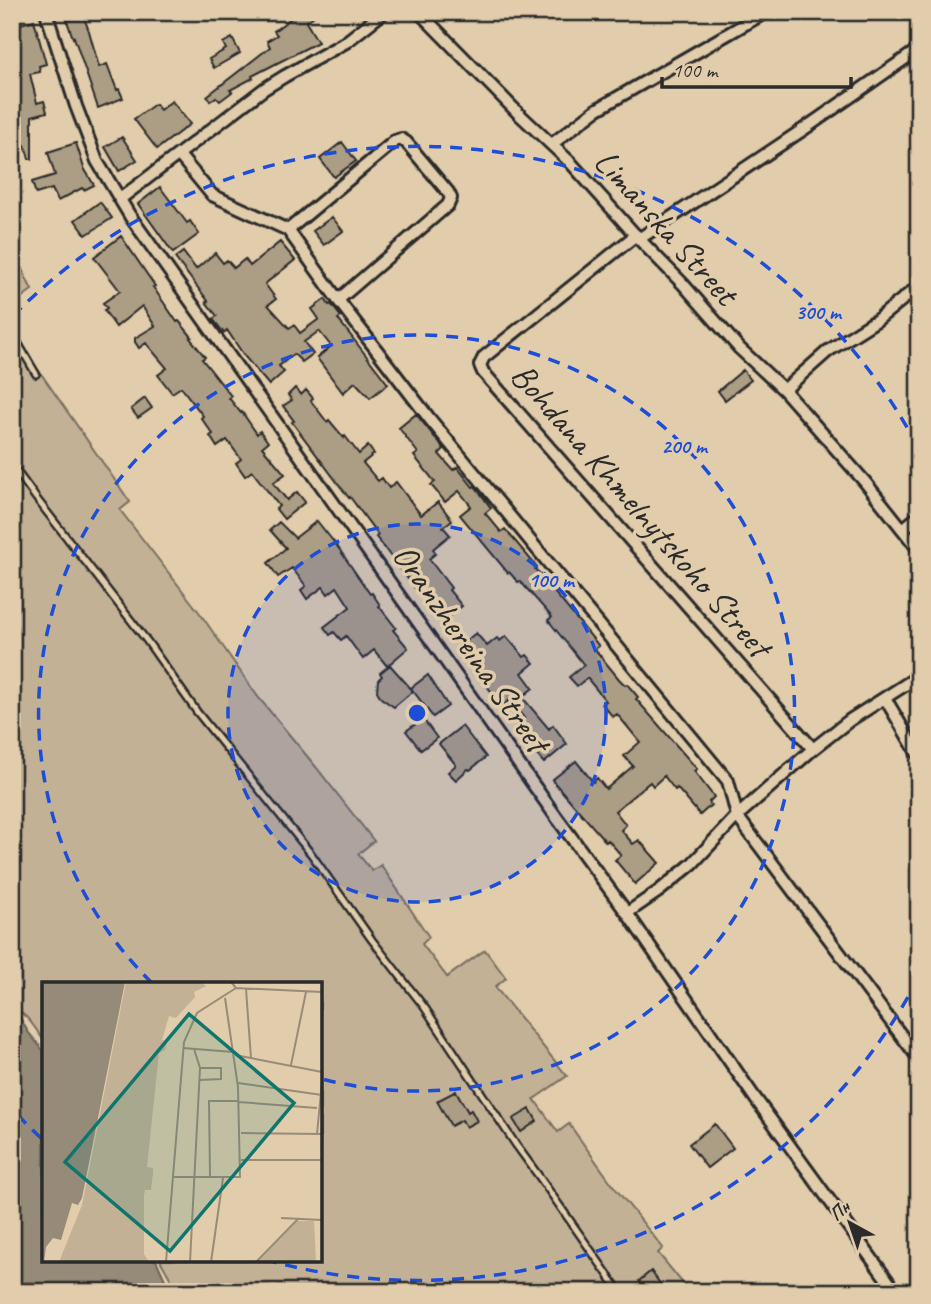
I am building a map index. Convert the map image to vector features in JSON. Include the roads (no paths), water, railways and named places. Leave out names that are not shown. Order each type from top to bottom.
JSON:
[{"type":"street","name":"Oranzhereina Street","points":[[46,12],[97,162],[120,200],[197,312],[627,913],[755,1098],[896,1292]]},
{"type":"street","points":[[120,200],[264,89],[346,43],[384,12]]},
{"type":"street","name":"Limanska Street","points":[[419,12],[552,144],[739,348],[784,390],[824,433],[919,550]]},
{"type":"street","points":[[552,144],[596,110],[766,12]]},
{"type":"street","points":[[638,237],[804,129],[919,49]]},
{"type":"street","points":[[288,230],[395,141],[401,139],[448,192],[451,198],[448,205],[338,300]]},
{"type":"street","points":[[179,155],[212,195],[288,230],[429,418],[728,781],[737,816],[919,1059]]},
{"type":"street","name":"Bohdana Khmelnytskoho Street","points":[[638,237],[484,357],[480,365],[483,372],[813,749]]},
{"type":"street","points":[[784,390],[828,351],[877,320],[919,286]]},
{"type":"street","points":[[903,529],[919,516]]},
{"type":"street","points":[[627,913],[692,864],[737,816],[813,749],[850,720],[919,676]]},
{"type":"street","points":[[885,698],[919,756]]},
{"type":"lane","points":[[12,333],[36,374]]},
{"type":"lane","points":[[12,465],[147,641],[192,706],[312,855],[372,940],[425,1007],[516,1145],[620,1292]]}]
